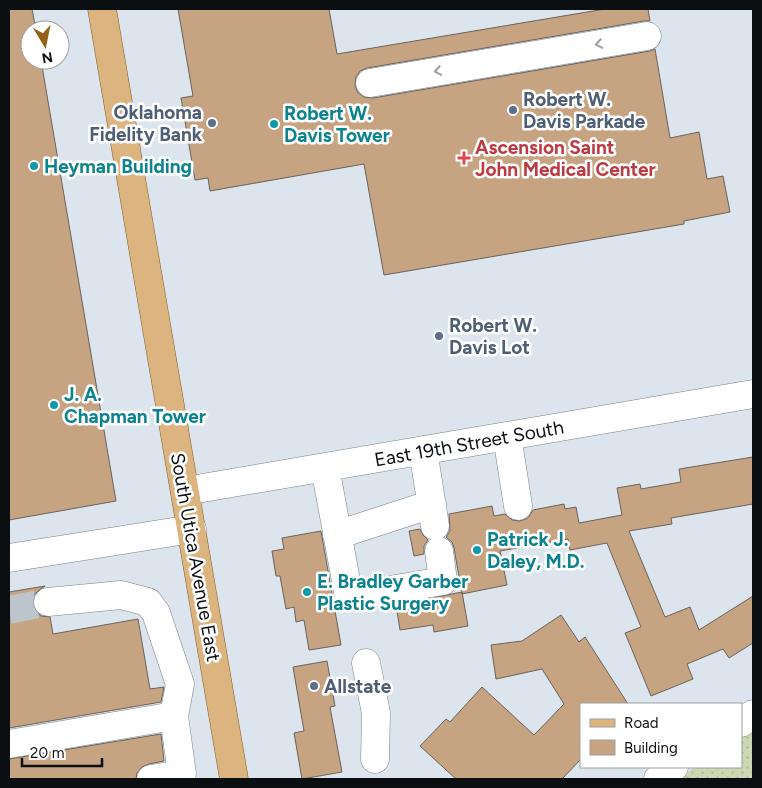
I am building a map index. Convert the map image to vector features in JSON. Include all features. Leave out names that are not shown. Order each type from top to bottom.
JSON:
[{"type":"main road","name":"South Utica Avenue East","points":[[102,9],[234,779]]},
{"type":"street","points":[[370,83],[647,36]]},
{"type":"street","name":"East 19th Street South","points":[[185,491],[753,394]]},
{"type":"street","points":[[507,436],[518,506]]},
{"type":"street","points":[[325,467],[348,597],[443,581],[423,450]]},
{"type":"street","points":[[337,535],[435,527]]},
{"type":"street","points":[[9,558],[192,529]]},
{"type":"street","points":[[48,602],[121,595],[148,602],[156,613],[180,684],[174,716],[182,774],[151,779]]},
{"type":"street","points":[[366,663],[376,713],[375,759]]},
{"type":"street","points":[[742,722],[753,714]]},
{"type":"street","points":[[9,744],[174,716]]},
{"type":"street","points":[[658,779],[673,768]]},
{"type":"green space","points":[[753,729],[753,779],[677,779],[694,768],[742,768],[742,737]]},
{"type":"building","points":[[9,9],[32,9],[34,20],[20,20],[20,70],[43,70],[116,501],[9,520]]},
{"type":"building","name":"Robert W. Davis Parkade","points":[[178,9],[329,9],[337,54],[605,9],[648,9],[650,21],[367,68],[360,71],[356,77],[355,86],[358,93],[364,97],[373,98],[655,49],[670,138],[699,132],[707,179],[723,176],[730,212],[684,221],[684,224],[384,275],[364,164],[210,191],[208,178],[195,180],[181,98],[193,96]]},
{"type":"building","points":[[753,457],[753,504],[671,518],[672,524],[629,531],[665,617],[690,607],[699,630],[753,596],[753,643],[729,658],[723,649],[687,664],[693,679],[651,696],[625,633],[641,627],[607,543],[570,550],[568,539],[500,551],[507,585],[462,594],[454,548],[452,542],[446,537],[450,531],[449,514],[492,506],[494,516],[505,514],[512,520],[520,521],[528,518],[533,510],[564,504],[565,509],[576,507],[579,523],[622,515],[617,488],[640,484],[641,489],[681,482],[679,469]]},
{"type":"building","points":[[420,529],[428,540],[424,546],[424,554],[414,556],[409,531]]},
{"type":"building","name":"E. Bradley Garber Plastic Surgery","points":[[321,531],[341,645],[309,650],[304,620],[296,622],[294,607],[286,609],[280,576],[276,576],[272,551],[284,549],[282,538]]},
{"type":"building","points":[[45,586],[34,595],[33,604],[35,611],[41,616],[50,617],[53,634],[138,619],[150,689],[164,687],[161,702],[9,728],[9,592]]},
{"type":"building","points":[[462,592],[468,626],[434,632],[433,625],[400,630],[396,605]]},
{"type":"building","points":[[561,615],[579,642],[585,637],[627,703],[580,703],[580,760],[562,779],[456,779],[420,746],[446,719],[450,722],[482,687],[534,735],[564,704],[542,669],[496,679],[491,645],[522,641]]},
{"type":"building","points":[[327,661],[335,706],[330,707],[342,772],[302,779],[294,733],[304,731],[293,667]]},
{"type":"building","points":[[161,734],[164,761],[142,767],[137,773],[136,779],[9,779],[9,759]]},
{"type":"tunnel","points":[[9,610],[48,602]]},
{"type":"place","name":"Robert W. Davis Parkade","points":[[513,110]]},
{"type":"place","name":"Oklahoma Fidelity Bank","points":[[212,123]]},
{"type":"place","name":"Robert W. Davis Tower","points":[[274,124]]},
{"type":"place","name":"Ascension Saint John Medical Center","points":[[464,158]]},
{"type":"place","name":"Heyman Building","points":[[34,166]]},
{"type":"place","name":"Robert W. Davis Lot","points":[[439,336]]},
{"type":"place","name":"J. A. Chapman Tower","points":[[54,405]]},
{"type":"place","name":"Patrick J. Daley, M.D.","points":[[477,550]]},
{"type":"place","name":"E. Bradley Garber Plastic Surgery","points":[[307,592]]},
{"type":"place","name":"Allstate","points":[[314,686]]}]
